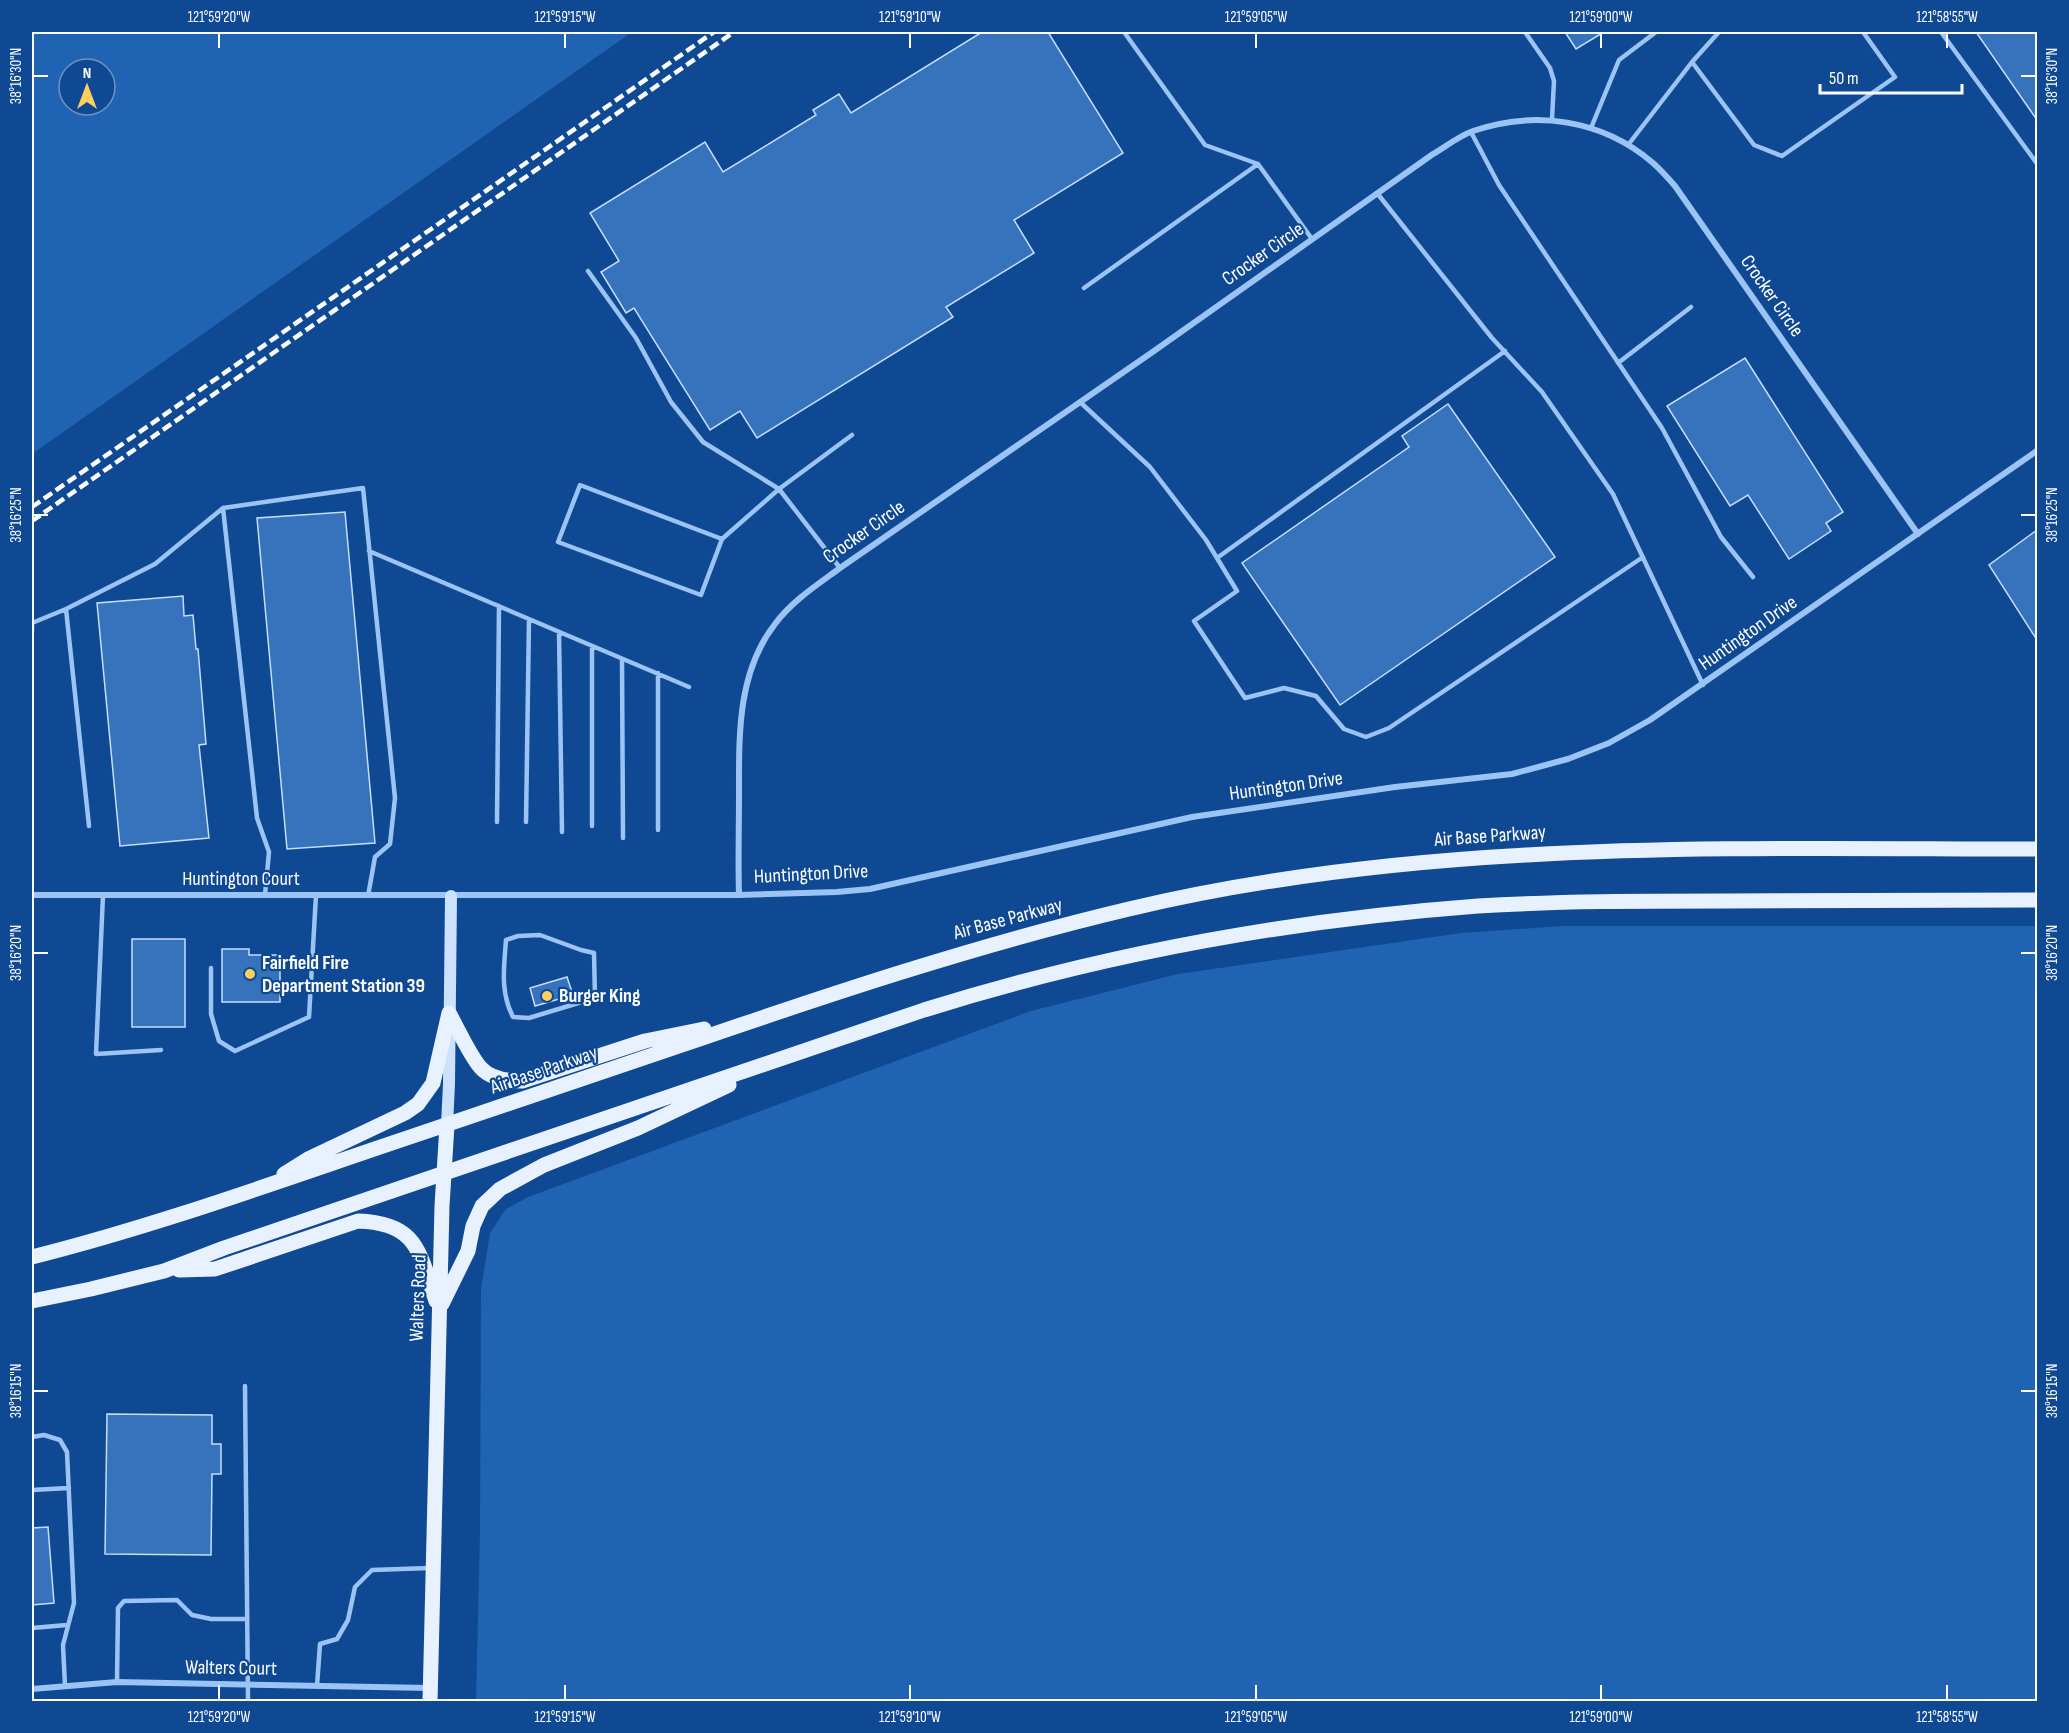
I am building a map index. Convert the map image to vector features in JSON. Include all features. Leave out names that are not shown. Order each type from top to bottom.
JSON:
[{"type":"main road","name":"Air Base Parkway","points":[[32,1257],[146,1226],[768,1015],[982,946],[1133,908],[1308,876],[1412,863],[1545,853],[1664,849],[2037,849]]},
{"type":"main road","points":[[32,1301],[164,1271],[797,1052],[995,988],[1131,956],[1240,936],[1409,913],[1480,906],[1647,901],[2037,900]]},
{"type":"main road","points":[[449,1013],[481,1069],[495,1078],[509,1081],[522,1081],[645,1041],[768,1015]]},
{"type":"main road","points":[[262,1188],[308,1159],[405,1113],[418,1104],[433,1083],[449,1013]]},
{"type":"main road","points":[[439,1310],[468,1251],[473,1226],[482,1206],[500,1189],[544,1165],[638,1128],[797,1052]]},
{"type":"main road","name":"Walters Road","points":[[430,1695],[439,1310],[447,1125]]},
{"type":"main road","points":[[164,1271],[215,1269],[358,1221],[379,1222],[405,1233],[419,1253],[439,1310]]},
{"type":"street","name":"Crocker Circle","points":[[739,895],[739,730],[744,691],[755,657],[774,624],[801,597],[840,568],[1433,154],[1471,132],[1519,120],[1552,119],[1591,128],[1628,144],[1654,164],[1675,186],[1918,534]]},
{"type":"street","name":"Huntington Drive","points":[[451,896],[739,895],[870,889],[1192,817],[1274,803],[1512,774],[1568,759],[1609,742],[1650,720],[2037,450]]},
{"type":"street","name":"Huntington Court","points":[[32,895],[451,896]]},
{"type":"street","name":"Walters Road","points":[[447,1125],[451,896]]},
{"type":"street","name":"Walters Court","points":[[32,1689],[117,1682],[317,1686],[430,1695]]},
{"type":"lane","points":[[1124,32],[1205,145],[1258,164],[1312,239]]},
{"type":"lane","points":[[1525,32],[1550,68],[1554,81],[1552,119]]},
{"type":"lane","points":[[1591,128],[1619,60],[1656,32]]},
{"type":"lane","points":[[1628,144],[1692,62],[1719,32]]},
{"type":"lane","points":[[1692,62],[1754,145],[1782,156],[1895,77],[1863,32]]},
{"type":"lane","points":[[1941,32],[2037,165]]},
{"type":"lane","points":[[1471,132],[1499,185],[1662,428],[1721,537],[1753,577]]},
{"type":"lane","points":[[1084,288],[1258,164]]},
{"type":"lane","points":[[1377,194],[1505,351],[1542,392],[1612,494],[1703,685]]},
{"type":"lane","points":[[588,271],[636,338],[671,402],[703,442],[779,489],[840,568]]},
{"type":"lane","points":[[1618,363],[1691,307]]},
{"type":"lane","points":[[1217,558],[1505,351]]},
{"type":"lane","points":[[1080,402],[1150,467],[1206,540],[1237,591],[1194,621],[1245,698],[1284,688],[1316,696],[1344,729],[1366,737],[1389,728],[1643,557]]},
{"type":"lane","points":[[722,539],[580,485],[558,542],[701,596],[722,539],[779,489],[852,435]]},
{"type":"lane","points":[[32,630],[32,623],[66,609],[155,564],[223,508],[363,488],[395,798],[390,844],[375,857],[368,896]]},
{"type":"lane","points":[[223,508],[257,818],[269,852],[265,895]]},
{"type":"lane","points":[[369,551],[689,687]]},
{"type":"lane","points":[[497,822],[499,606]]},
{"type":"lane","points":[[66,609],[89,826]]},
{"type":"lane","points":[[526,822],[529,619]]},
{"type":"lane","points":[[559,632],[562,832]]},
{"type":"lane","points":[[592,646],[592,826]]},
{"type":"lane","points":[[622,659],[623,838]]},
{"type":"lane","points":[[658,674],[658,830]]},
{"type":"lane","points":[[103,895],[96,1054],[161,1050]]},
{"type":"lane","points":[[211,968],[211,1014],[219,1041],[235,1051],[309,1017],[316,895]]},
{"type":"lane","points":[[540,935],[594,953],[595,998],[529,1018],[513,1017],[506,1004],[503,979],[506,940],[518,936],[540,935]]},
{"type":"lane","points":[[245,1386],[246,1684],[248,1701]]},
{"type":"lane","points":[[32,1437],[44,1435],[60,1440],[67,1452],[74,1604],[63,1645],[65,1686]]},
{"type":"lane","points":[[32,1490],[69,1488]]},
{"type":"lane","points":[[317,1686],[320,1644],[338,1639],[348,1620],[355,1587],[372,1570],[433,1568]]},
{"type":"lane","points":[[117,1682],[118,1608],[124,1601],[177,1600],[192,1614],[211,1619],[246,1619]]},
{"type":"lane","points":[[32,1628],[67,1625]]},
{"type":"shaded area","points":[[32,32],[632,32],[32,454]]},
{"type":"shaded area","points":[[1562,926],[2037,926],[2037,1701],[476,1701],[480,1533],[481,1289],[490,1233],[506,1209],[528,1197],[1031,1011],[1178,974],[1461,933]]},
{"type":"building","points":[[982,32],[1048,32],[1123,153],[1014,220],[1034,253],[946,307],[953,317],[757,438],[740,411],[710,430],[634,308],[626,313],[601,272],[619,261],[590,213],[705,142],[723,172],[816,115],[813,110],[839,94],[851,113]]},
{"type":"building","points":[[1565,32],[1604,32],[1576,49]]},
{"type":"building","points":[[1976,32],[2037,32],[2037,120]]},
{"type":"building","points":[[1745,358],[1843,512],[1826,523],[1831,531],[1789,559],[1748,495],[1730,506],[1667,406]]},
{"type":"building","points":[[1448,404],[1555,557],[1340,705],[1242,563],[1409,447],[1402,436]]},
{"type":"building","points":[[345,512],[375,843],[287,849],[257,518]]},
{"type":"building","points":[[2037,530],[2037,640],[1989,565]]},
{"type":"building","points":[[183,596],[184,616],[193,615],[196,649],[198,649],[206,744],[199,745],[209,838],[120,846],[97,603]]},
{"type":"building","points":[[132,939],[185,939],[185,1027],[132,1027]]},
{"type":"building","points":[[222,949],[249,949],[249,955],[280,955],[280,1002],[222,1002]]},
{"type":"building","name":"Burger King","points":[[567,977],[573,995],[535,1006],[530,988]]},
{"type":"building","points":[[107,1414],[212,1415],[212,1444],[221,1444],[221,1474],[212,1474],[211,1555],[105,1554]]},
{"type":"building","points":[[48,1527],[54,1603],[32,1605],[32,1528]]},
{"type":"railway","points":[[32,507],[714,32]]},
{"type":"railway","points":[[32,521],[734,32]]},
{"type":"place","name":"Fairfield Fire Department Station 39","points":[[250,974]]},
{"type":"place","name":"Burger King","points":[[547,996]]}]
